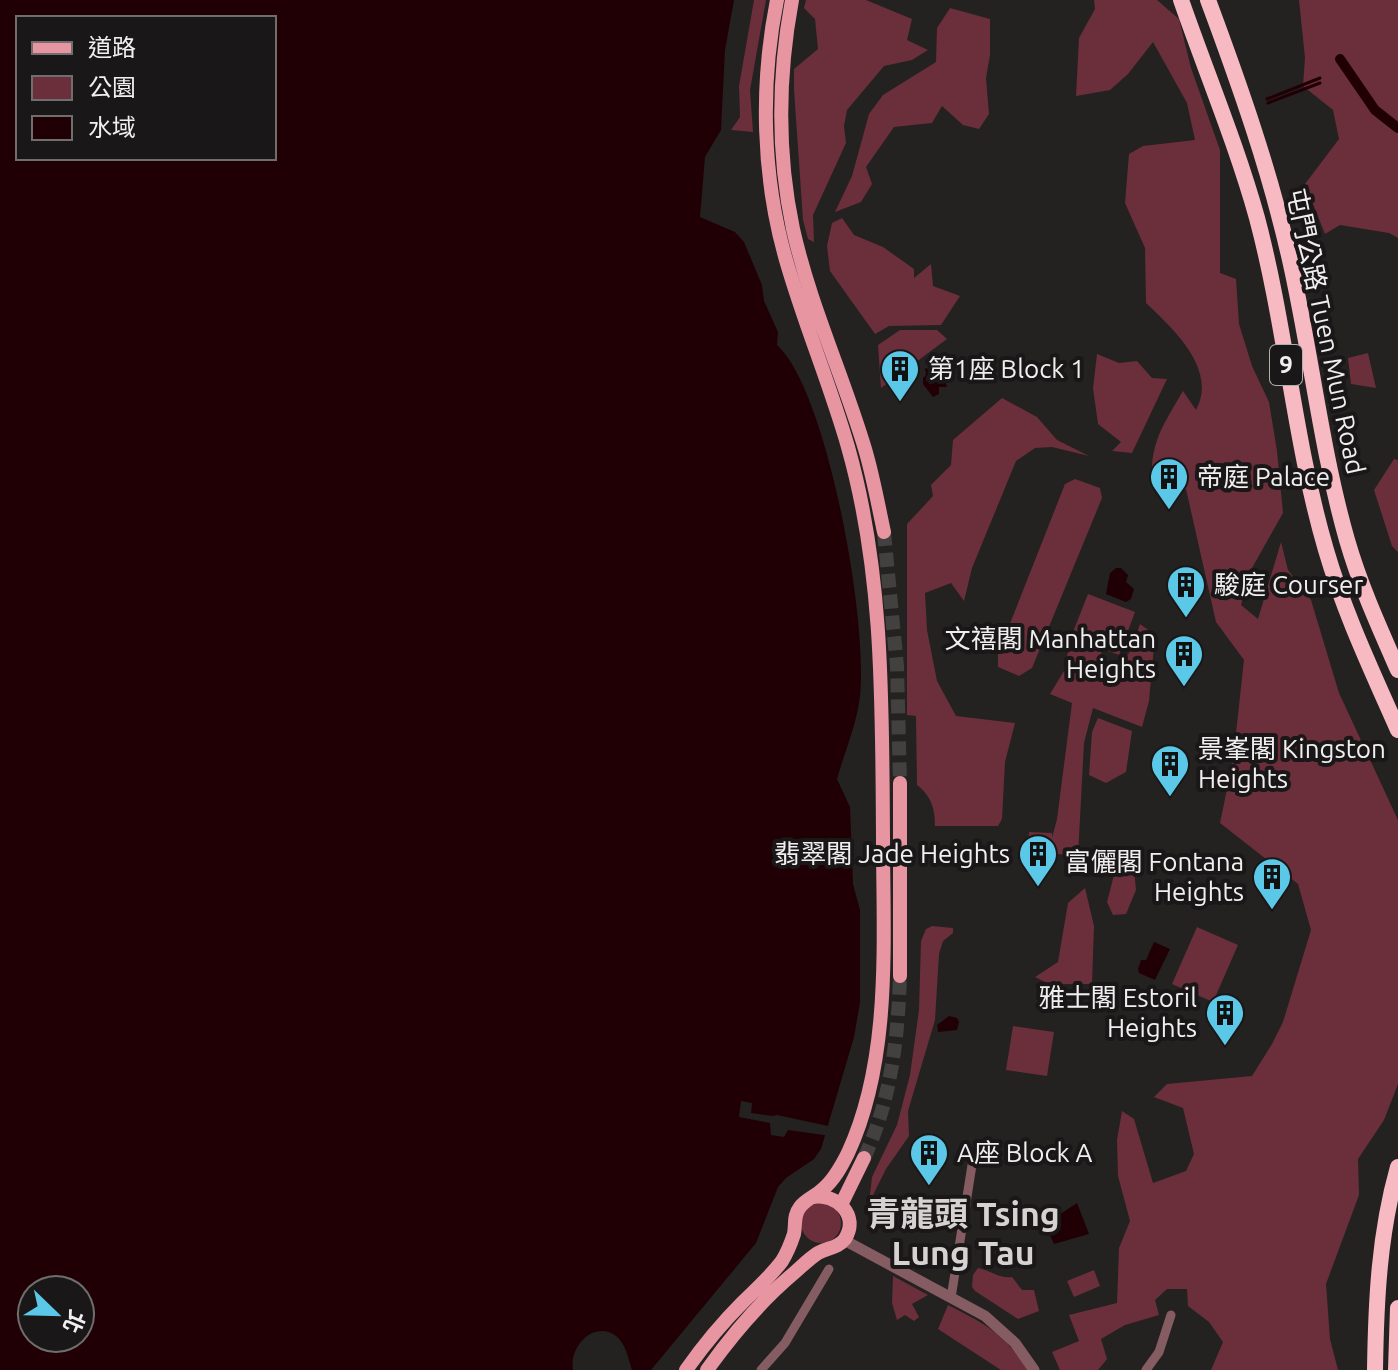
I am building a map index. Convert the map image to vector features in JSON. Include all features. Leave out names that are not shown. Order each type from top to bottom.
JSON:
[{"type":"highway","name":"屯門公路 Tuen Mun Road","points":[[1181,0],[1223,113],[1257,218],[1310,487],[1326,551],[1363,652],[1398,730]]},
{"type":"highway","name":"屯門公路 Tuen Mun Road","points":[[1208,0],[1253,121],[1279,210],[1333,484],[1348,542],[1362,588],[1398,670]]},
{"type":"highway","points":[[1375,1370],[1380,1255],[1398,1167]]},
{"type":"highway","points":[[1396,1370],[1398,1308]]},
{"type":"main road","points":[[686,1370],[725,1320],[781,1262],[795,1230],[796,1214],[803,1203],[836,1176],[858,1129],[873,1066],[882,961],[882,727],[875,588],[854,468],[792,282],[774,203],[768,151],[767,85],[777,0]]},
{"type":"main road","points":[[792,0],[783,56],[781,119],[793,227],[814,301],[866,452],[884,532]]},
{"type":"main road","points":[[900,783],[900,976]]},
{"type":"main road","points":[[841,1205],[864,1158]]},
{"type":"main road","points":[[711,1367],[761,1305],[791,1275],[821,1251],[844,1240],[849,1222],[847,1213],[829,1196],[812,1197]]},
{"type":"main road","points":[[795,1230],[805,1245],[821,1251]]},
{"type":"street","points":[[882,961],[888,916],[893,907],[900,903]]},
{"type":"street","points":[[951,1298],[972,1165]]},
{"type":"street","points":[[844,1240],[985,1316],[1002,1329],[1034,1370]]},
{"type":"street","points":[[761,1370],[785,1343],[825,1274]]},
{"type":"street","points":[[1146,1370],[1159,1352],[1171,1315]]},
{"type":"green space","points":[[754,0],[766,0],[750,90],[753,132],[731,130],[740,117],[739,86]]},
{"type":"green space","points":[[806,0],[866,0],[912,19],[907,40],[928,50],[912,60],[884,66],[847,110],[844,126],[846,143],[813,215],[814,242],[808,239],[803,220],[794,90],[794,69],[818,49],[815,19],[804,8]]},
{"type":"green space","points":[[1094,0],[1157,0],[1179,19],[1191,68],[1220,150],[1220,273],[1236,279],[1239,324],[1252,366],[1269,402],[1277,451],[1283,513],[1252,568],[1241,605],[1258,619],[1281,542],[1288,570],[1311,600],[1339,693],[1398,820],[1398,1084],[1384,1120],[1358,1159],[1359,1195],[1326,1284],[1330,1339],[1338,1370],[1211,1370],[1223,1342],[1209,1322],[1188,1306],[1187,1289],[1167,1289],[1155,1300],[1159,1315],[1125,1325],[1101,1339],[1107,1359],[1098,1370],[1060,1370],[1052,1352],[1079,1341],[1069,1315],[1117,1303],[1119,1248],[1130,1221],[1118,1176],[1117,1140],[1122,1111],[1134,1119],[1153,1183],[1186,1171],[1194,1154],[1183,1108],[1154,1097],[1167,1084],[1252,1076],[1283,1022],[1311,930],[1298,884],[1220,823],[1233,760],[1244,660],[1216,622],[1186,489],[1152,479],[1153,454],[1165,423],[1183,391],[1196,410],[1201,395],[1201,380],[1197,365],[1179,337],[1146,303],[1145,248],[1125,203],[1129,154],[1143,146],[1195,140],[1187,103],[1153,42],[1128,74],[1110,90],[1076,96],[1079,38],[1095,9]]},
{"type":"green space","points":[[1299,0],[1398,0],[1398,238],[1389,233],[1340,225],[1325,234],[1305,184],[1339,139],[1333,110],[1303,86],[1305,58]]},
{"type":"green space","points":[[950,8],[990,19],[990,55],[986,78],[989,114],[979,129],[963,125],[942,106],[932,123],[894,127],[866,167],[872,184],[861,202],[835,212],[852,176],[869,114],[883,95],[936,62],[937,28]]},
{"type":"green space","points":[[842,218],[854,235],[883,247],[914,269],[914,278],[931,264],[933,286],[960,296],[941,325],[889,326],[875,334],[830,271],[827,246],[832,223]]},
{"type":"green space","points":[[900,330],[937,330],[947,339],[881,388],[878,345]]},
{"type":"green space","points":[[1368,353],[1376,388],[1351,384],[1348,358]]},
{"type":"green space","points":[[1097,354],[1119,363],[1137,361],[1152,378],[1167,379],[1132,453],[1112,451],[1121,442],[1098,424],[1093,388]]},
{"type":"green space","points":[[1002,398],[1037,417],[1057,440],[1089,456],[1052,447],[1035,448],[1016,461],[972,568],[964,601],[951,583],[925,593],[927,630],[937,681],[956,716],[1015,723],[1005,762],[1002,819],[998,826],[935,826],[931,803],[917,785],[916,716],[907,715],[907,524],[933,496],[931,485],[951,465],[953,440]]},
{"type":"green space","points":[[1394,459],[1398,460],[1398,552],[1392,546],[1374,490]]},
{"type":"green space","points":[[1075,479],[1100,488],[1102,498],[1032,668],[1019,676],[998,667],[998,654],[1065,484]]},
{"type":"green space","points":[[1088,594],[1135,612],[1119,655],[1071,637]]},
{"type":"green space","points":[[1140,624],[1155,635],[1149,701],[1142,727],[1093,708],[1084,743],[1078,856],[1058,854],[1051,847],[1049,865],[1027,863],[1029,832],[1052,833],[1052,838],[1057,819],[1072,703],[1050,694],[1064,671],[1083,675],[1089,668],[1066,658],[1073,640],[1102,651],[1098,664],[1118,661],[1124,659],[1131,649]]},
{"type":"green space","points":[[1098,718],[1132,731],[1126,772],[1106,783],[1089,775],[1092,732]]},
{"type":"green space","points":[[1134,869],[1136,890],[1126,914],[1113,915],[1107,902],[1114,875]]},
{"type":"green space","points":[[1085,888],[1094,926],[1092,984],[1049,984],[1035,977],[1058,962],[1068,903]]},
{"type":"green space","points":[[932,926],[953,928],[953,933],[943,941],[939,954],[935,1020],[908,1111],[909,1136],[886,1169],[869,1203],[872,1177],[897,1125],[910,1075],[919,1010],[921,941],[926,929]]},
{"type":"green space","points":[[1197,927],[1238,945],[1213,1002],[1172,984]]},
{"type":"green space","points":[[1013,1026],[1054,1032],[1047,1076],[1006,1070]]},
{"type":"green space","points":[[821,1203],[835,1209],[841,1223],[835,1237],[821,1243],[807,1237],[801,1223],[807,1209]]},
{"type":"green space","points":[[978,1268],[1012,1277],[1022,1290],[1034,1290],[1039,1311],[1018,1319],[975,1291],[972,1287],[973,1275]]},
{"type":"green space","points":[[1094,1270],[1100,1286],[1074,1297],[1067,1281]]},
{"type":"green space","points":[[893,1276],[928,1295],[912,1304],[919,1317],[914,1321],[905,1315],[897,1320],[892,1303]]},
{"type":"green space","points":[[948,1305],[993,1331],[1029,1370],[1001,1370],[938,1329]]},
{"type":"water","points":[[0,0],[734,0],[725,50],[721,130],[705,157],[700,217],[735,232],[744,242],[778,332],[777,345],[796,370],[813,410],[842,515],[852,571],[861,670],[859,703],[837,779],[850,807],[853,884],[860,910],[860,1003],[854,1037],[821,1149],[814,1159],[778,1187],[756,1243],[651,1370],[632,1370],[619,1339],[600,1331],[592,1333],[579,1344],[573,1370],[0,1370]]},
{"type":"water","points":[[925,368],[942,373],[947,387],[939,387],[939,394],[933,397],[923,384]]},
{"type":"water","points":[[1121,568],[1128,575],[1126,582],[1134,589],[1131,599],[1126,602],[1106,594],[1110,573]]},
{"type":"water","points":[[1154,942],[1170,949],[1155,980],[1139,973],[1138,969]]},
{"type":"water","points":[[949,1016],[957,1018],[957,1030],[938,1032],[937,1025]]},
{"type":"water","points":[[1077,1203],[1089,1234],[1054,1244],[1045,1224]]},
{"type":"pier","points":[[741,1101],[752,1103],[751,1113],[777,1115],[833,1127],[831,1136],[788,1130],[784,1137],[771,1135],[770,1123],[739,1117]]},
{"type":"waterway","points":[[1340,59],[1375,110],[1398,128]]},
{"type":"waterway","points":[[1267,99],[1320,78]]},
{"type":"waterway","points":[[1268,103],[1320,83]]},
{"type":"tunnel","points":[[884,532],[897,666],[900,783]]},
{"type":"tunnel","points":[[864,1158],[887,1092],[900,976]]},
{"type":"place","name":"第1座 Block 1","points":[[900,403]]},
{"type":"place","name":"帝庭 Palace","points":[[1169,511]]},
{"type":"place","name":"駿庭 Courser","points":[[1186,619]]},
{"type":"place","name":"文禧閣 Manhattan Heights","points":[[1184,688]]},
{"type":"place","name":"景峯閣 Kingston Heights","points":[[1170,798]]},
{"type":"place","name":"翡翠閣 Jade Heights","points":[[1038,888]]},
{"type":"place","name":"富儷閣 Fontana Heights","points":[[1272,911]]},
{"type":"place","name":"雅士閣 Estoril Heights","points":[[1225,1047]]},
{"type":"place","name":"A座 Block A","points":[[929,1187]]},
{"type":"district","name":"青龍頭 Tsing Lung Tau","points":[[963,1234]]}]
